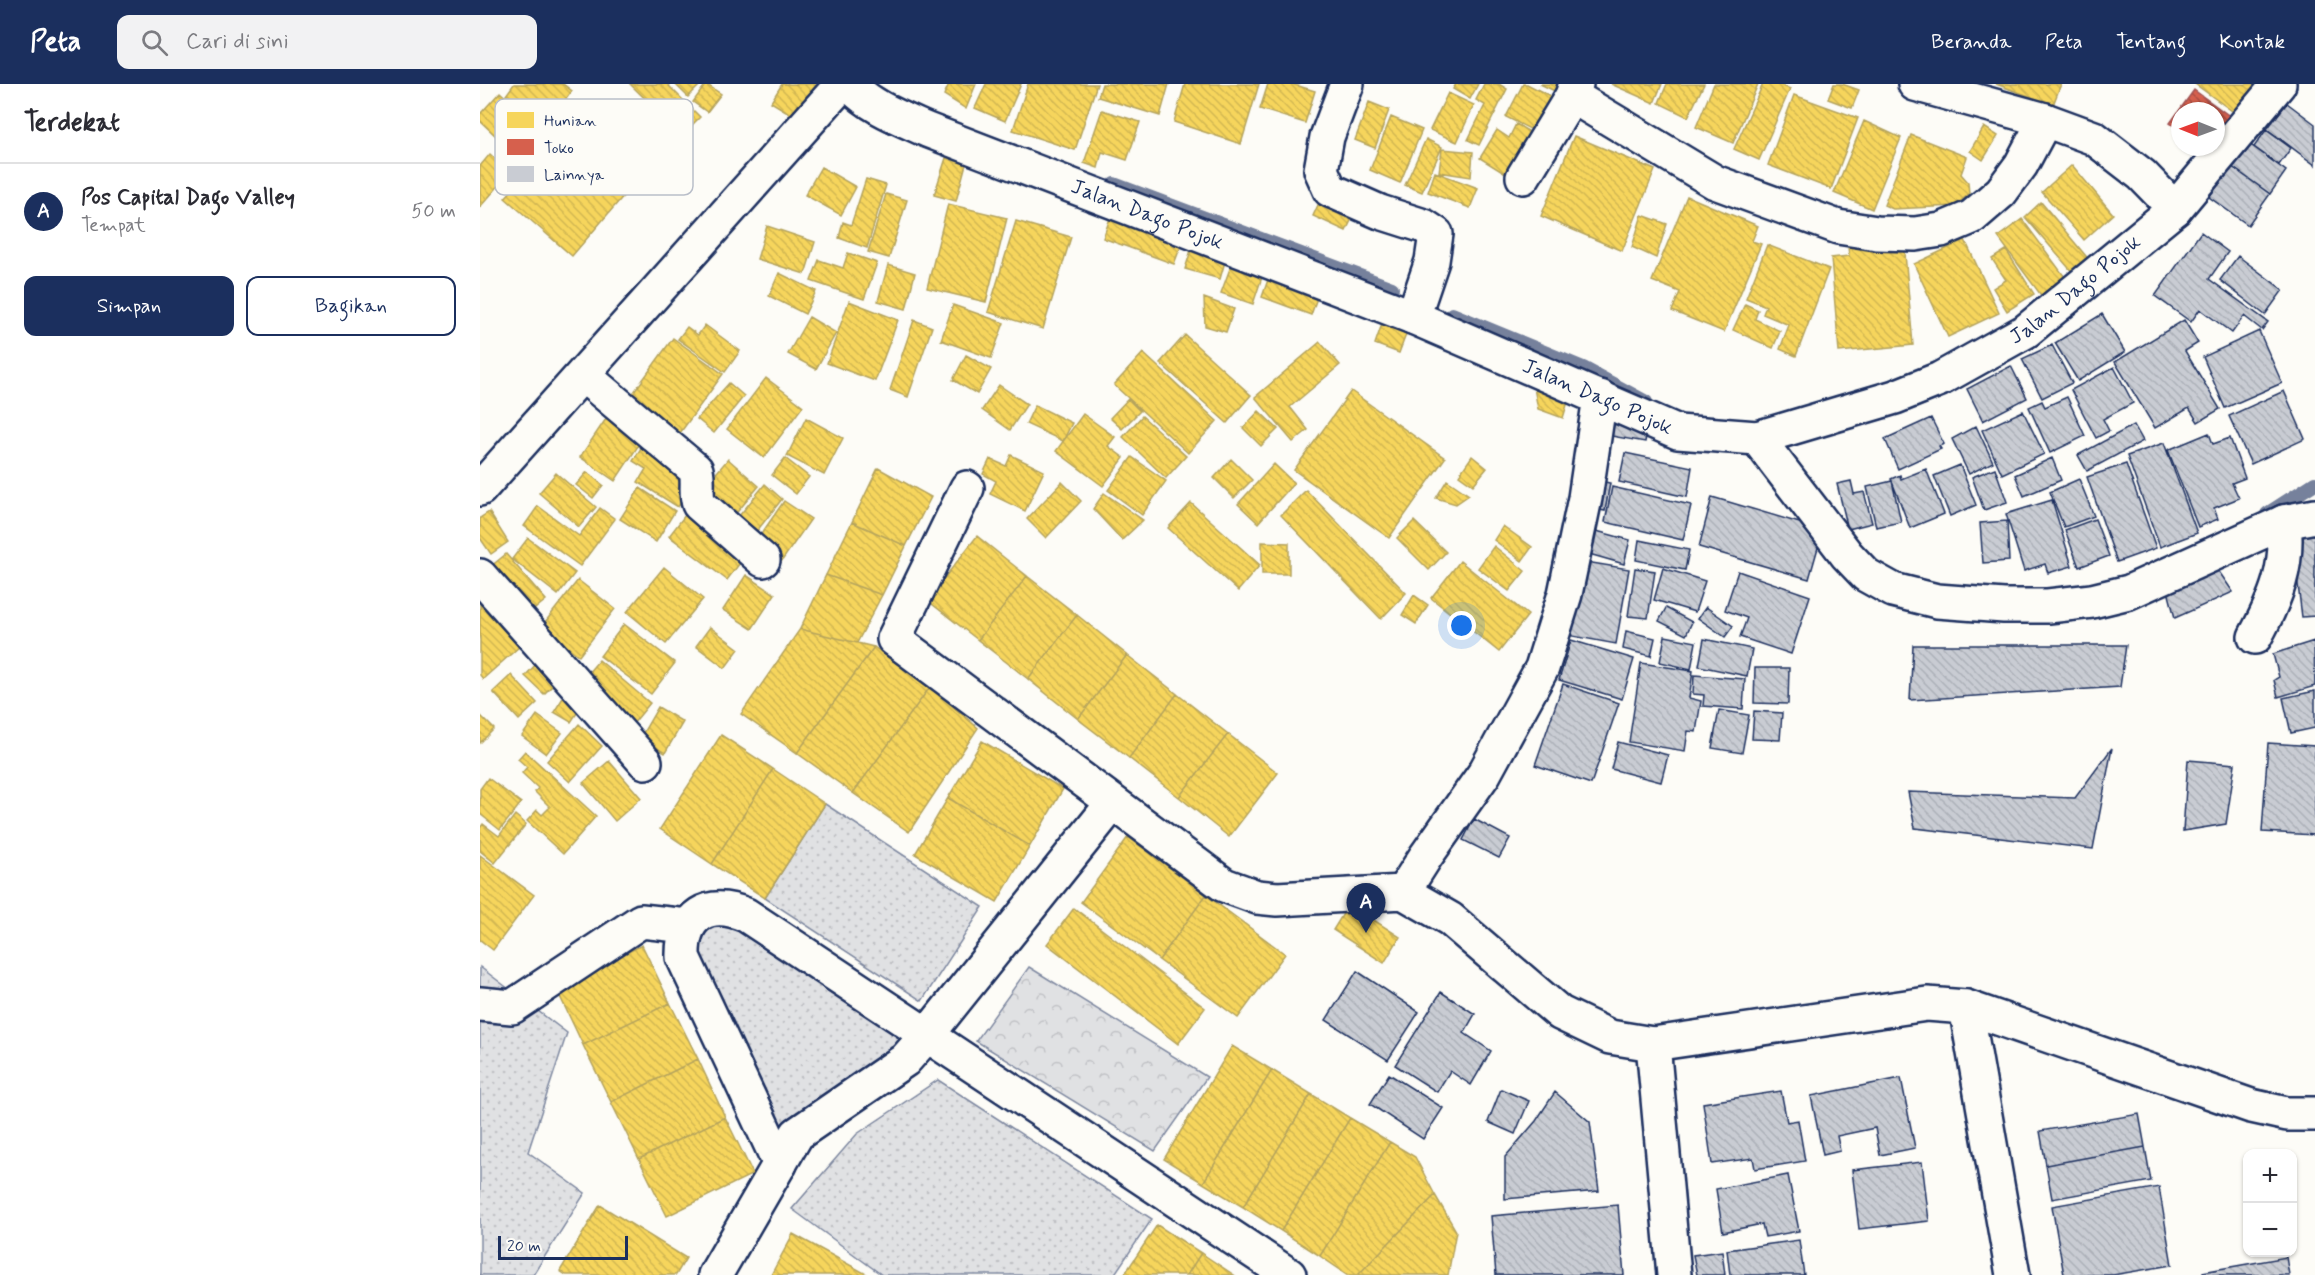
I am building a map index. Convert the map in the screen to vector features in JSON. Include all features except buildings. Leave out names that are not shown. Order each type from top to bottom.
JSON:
[{"type":"street","points":[[480,489],[842,84]]},
{"type":"street","name":"Jalan Dago Pojok","points":[[849,84],[862,98],[879,109],[927,130],[1413,317],[1678,432],[1757,438],[1895,397],[1940,380],[2026,331],[2175,209],[2279,84]]},
{"type":"street","points":[[1347,84],[1327,137],[1321,170],[1330,190],[1380,213],[1424,225],[1436,234],[1432,261],[1413,317]]},
{"type":"street","points":[[1915,84],[2045,120],[2094,138],[2142,175],[2175,209]]},
{"type":"street","points":[[1523,177],[1574,90],[1715,182],[1838,227],[1877,233],[1915,234],[1941,230],[1972,217],[2001,192],[2021,165],[2045,120]]},
{"type":"street","points":[[583,375],[696,470],[699,482],[696,495],[699,504],[763,560]]},
{"type":"street","points":[[1402,892],[1484,774],[1542,668],[1565,594],[1581,519],[1600,397]]},
{"type":"street","points":[[1757,438],[1847,555],[1866,575],[1893,590],[1936,601],[2004,606],[2048,606],[2092,601],[2129,592],[2300,519]]},
{"type":"street","points":[[967,488],[894,639],[1224,885],[1241,892],[1277,899],[1402,892],[1450,919],[1560,1013],[1610,1037],[1653,1044],[1927,1005],[1965,1007],[2251,1106],[2287,1114],[2315,1114]]},
{"type":"street","points":[[2255,637],[2274,601],[2283,569],[2286,540],[2300,519]]},
{"type":"street","points":[[480,576],[645,762]]},
{"type":"street","points":[[715,1275],[796,1134],[905,1060],[1113,803]]},
{"type":"street","points":[[780,1164],[683,957],[682,941],[688,926],[699,915],[713,908],[729,908],[746,915],[1288,1275]]},
{"type":"street","points":[[480,1004],[512,1007],[641,921],[688,926]]},
{"type":"street","points":[[1965,1007],[2013,1275]]},
{"type":"street","points":[[1653,1044],[1674,1275]]},
{"type":"green space","points":[[825,804],[983,907],[922,1001],[765,898]]},
{"type":"green space","points":[[714,915],[918,1035],[780,1150],[695,969],[693,930]]},
{"type":"green space","points":[[480,967],[567,1033],[528,1152],[585,1193],[533,1275],[480,1275]]},
{"type":"green space","points":[[1029,967],[1207,1077],[1155,1151],[976,1041]]},
{"type":"green space","points":[[938,1080],[1152,1219],[1114,1275],[882,1275],[792,1209],[857,1134]]},
{"type":"waterway","points":[[1114,184],[1392,288]]},
{"type":"waterway","points":[[1452,314],[1583,368],[1646,402]]},
{"type":"waterway","points":[[2267,514],[2315,483]]},
{"type":"place","name":"Pos Capital Dago Valley","points":[[1366,933]]}]
